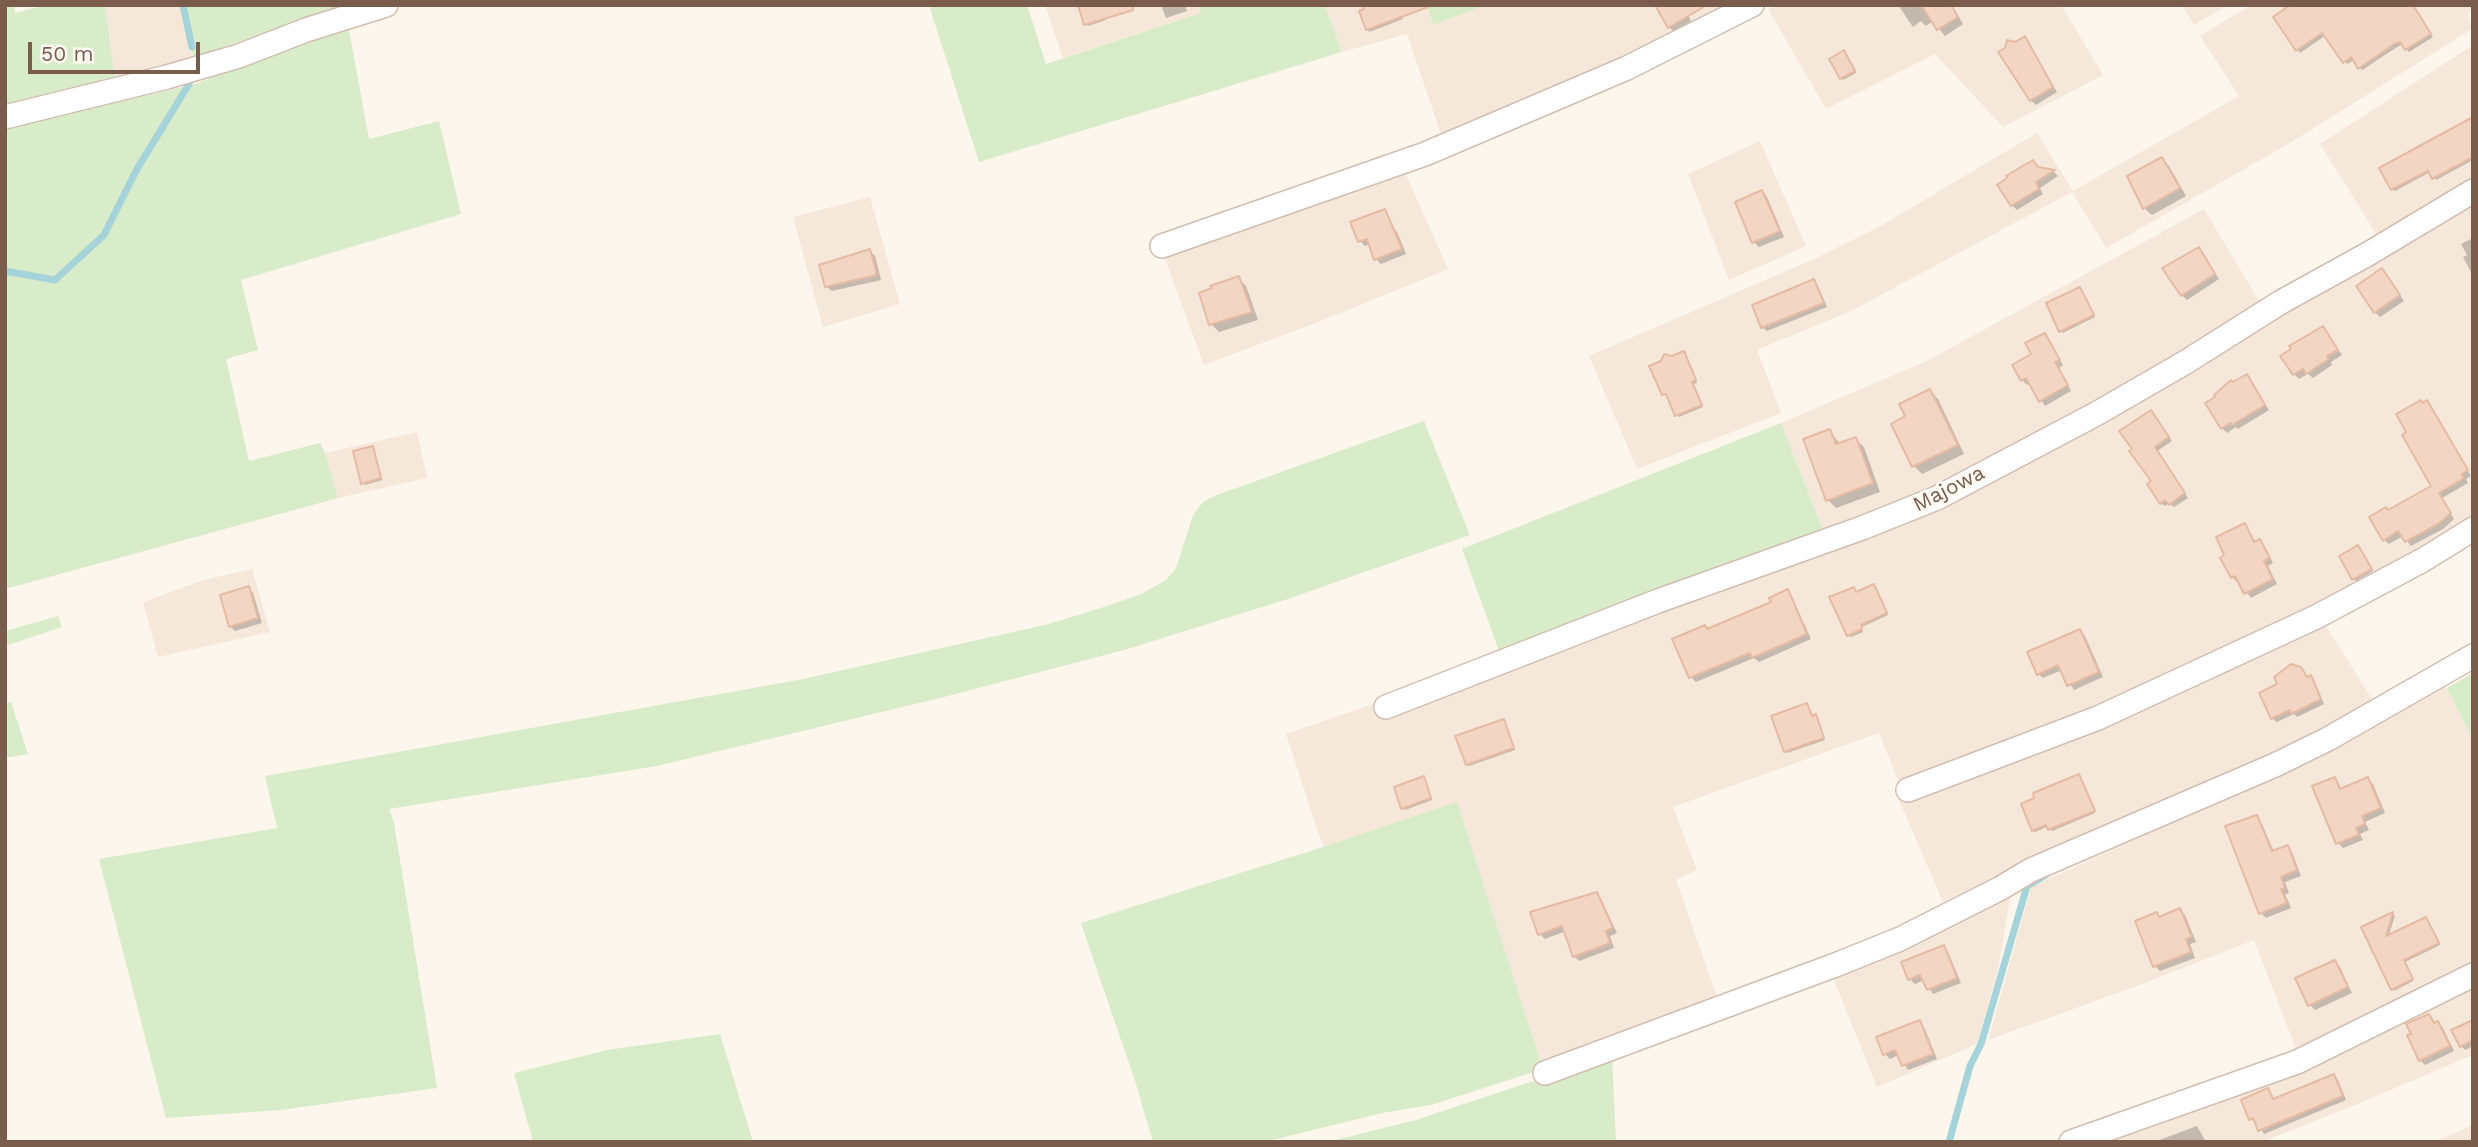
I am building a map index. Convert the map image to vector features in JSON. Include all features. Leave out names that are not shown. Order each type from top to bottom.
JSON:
[{"type":"street","points":[[5,117],[167,77],[239,56],[306,30],[386,5]]},
{"type":"street","points":[[1162,246],[1425,154],[1627,68],[1752,5]]},
{"type":"street","name":"Majowa","points":[[1386,707],[1658,601],[1863,528],[1937,498],[2096,414],[2186,362],[2281,302],[2388,243],[2473,191]]},
{"type":"street","points":[[1908,790],[2098,718],[2316,617],[2423,560],[2473,529]]},
{"type":"street","points":[[1545,1073],[1900,939],[2031,870],[2328,739],[2473,656]]},
{"type":"street","points":[[2071,1142],[2297,1062],[2473,975]]},
{"type":"shaded area","points":[[105,5],[183,5],[194,65],[116,85]]},
{"type":"shaded area","points":[[1045,5],[1198,5],[1201,13],[1063,58]]},
{"type":"shaded area","points":[[1325,5],[1427,5],[1433,25],[1486,5],[1740,5],[1444,143],[1407,34],[1342,52]]},
{"type":"shaded area","points":[[1776,5],[2061,5],[2103,75],[2003,127],[1935,54],[1826,109],[1768,9]]},
{"type":"shaded area","points":[[2182,5],[2227,5],[2194,25]]},
{"type":"shaded area","points":[[2251,5],[2473,5],[2468,16],[2472,29],[2290,143],[2106,248],[2072,192],[1853,310],[1757,350],[1781,413],[1637,469],[1589,356],[1812,260],[1879,227],[2037,133],[2073,191],[2239,96],[2200,36]]},
{"type":"shaded area","points":[[2473,45],[2473,185],[2380,240],[2320,144]]},
{"type":"shaded area","points":[[1760,141],[1806,246],[1729,280],[1688,174]]},
{"type":"shaded area","points":[[1403,168],[1448,269],[1204,365],[1162,251]]},
{"type":"shaded area","points":[[870,197],[900,304],[823,327],[793,217]]},
{"type":"shaded area","points":[[2473,198],[2473,522],[2163,684],[1908,784],[1897,778],[1879,733],[1673,807],[1697,870],[1676,880],[1718,1000],[1543,1069],[1457,803],[1323,847],[1286,734],[1865,534]]},
{"type":"shaded area","points":[[2204,209],[2262,306],[2161,369],[1935,490],[1825,535],[1781,423],[1927,361]]},
{"type":"shaded area","points":[[417,432],[427,478],[338,498],[325,453]]},
{"type":"shaded area","points":[[252,569],[270,632],[158,657],[143,602],[204,580]]},
{"type":"shaded area","points":[[2320,616],[2375,704],[2305,742],[2030,860],[1943,902],[1898,798],[1994,767]]},
{"type":"shaded area","points":[[2445,684],[2473,740],[2473,969],[2298,1054],[2254,940],[1988,1040],[2031,887],[2304,763]]},
{"type":"shaded area","points":[[2012,888],[1998,969],[1977,1044],[1877,1087],[1831,973]]},
{"type":"shaded area","points":[[2473,984],[2473,1055],[2360,1103],[2262,1142],[2097,1142]]},
{"type":"shaded area","points":[[2473,1125],[2473,1142],[2434,1142]]},
{"type":"green space","points":[[5,5],[14,5],[15,13],[46,5],[105,5],[116,85],[123,101],[196,84],[279,49],[349,30],[369,139],[439,121],[461,214],[241,280],[258,350],[226,359],[249,461],[320,443],[338,498],[5,589],[5,130],[15,127],[12,109],[5,110]]},
{"type":"green space","points":[[183,5],[350,5],[193,57]]},
{"type":"green space","points":[[929,5],[1027,5],[1046,64],[1201,13],[1198,5],[1325,5],[1342,52],[979,162]]},
{"type":"green space","points":[[1427,5],[1486,5],[1433,25]]},
{"type":"green space","points":[[1424,421],[1470,535],[1285,600],[1124,650],[944,697],[657,766],[389,809],[394,823],[437,1088],[281,1110],[166,1118],[99,859],[277,828],[265,776],[803,679],[1049,624],[1110,605],[1141,594],[1166,580],[1176,568],[1193,515],[1203,502]]},
{"type":"green space","points":[[1781,423],[1825,535],[1501,656],[1462,549]]},
{"type":"green space","points":[[58,616],[62,627],[5,646],[5,631]]},
{"type":"green space","points":[[2473,673],[2473,740],[2447,688]]},
{"type":"green space","points":[[11,702],[28,754],[5,758],[5,704]]},
{"type":"green space","points":[[1457,802],[1543,1069],[1431,1105],[1382,1113],[1265,1142],[1153,1142],[1081,923]]},
{"type":"green space","points":[[720,1034],[753,1142],[533,1142],[514,1073],[607,1050]]},
{"type":"green space","points":[[1612,1055],[1616,1142],[1327,1142],[1416,1120]]},
{"type":"building","points":[[1078,5],[1133,5],[1133,10],[1084,25]]},
{"type":"building","points":[[1362,5],[1428,7],[1366,30],[1359,11],[1364,9]]},
{"type":"building","points":[[1655,5],[1707,5],[1668,28]]},
{"type":"building","points":[[1921,5],[1951,5],[1958,17],[1937,30]]},
{"type":"building","points":[[2290,5],[2413,5],[2431,34],[2405,50],[2400,42],[2394,44],[2358,69],[2351,57],[2343,63],[2322,33],[2296,51],[2273,17]]},
{"type":"building","points":[[2025,36],[2053,87],[2030,101],[1998,52],[2005,48],[2007,40],[2015,42]]},
{"type":"building","points":[[1844,50],[1855,71],[1840,79],[1829,59]]},
{"type":"building","points":[[2473,117],[2473,157],[2432,179],[2428,171],[2391,190],[2379,168]]},
{"type":"building","points":[[2162,157],[2180,188],[2143,209],[2127,176]]},
{"type":"building","points":[[2033,160],[2038,167],[2055,170],[2036,182],[2039,189],[2011,206],[1997,185],[2007,178],[2006,176]]},
{"type":"building","points":[[1762,190],[1780,231],[1752,243],[1735,202]]},
{"type":"building","points":[[1385,209],[1402,249],[1374,260],[1367,239],[1358,242],[1350,222]]},
{"type":"building","points":[[2199,247],[2215,274],[2181,296],[2162,268]]},
{"type":"building","points":[[870,249],[877,275],[825,287],[819,265]]},
{"type":"building","points":[[2382,268],[2400,295],[2374,313],[2356,286]]},
{"type":"building","points":[[1239,276],[1252,312],[1209,325],[1199,293],[1212,288],[1210,286]]},
{"type":"building","points":[[1814,279],[1824,303],[1761,328],[1752,305]]},
{"type":"building","points":[[2080,287],[2094,315],[2059,332],[2046,303]]},
{"type":"building","points":[[2323,326],[2338,350],[2306,374],[2303,369],[2293,375],[2280,356],[2291,349],[2289,346]]},
{"type":"building","points":[[2045,333],[2060,360],[2055,362],[2068,385],[2039,402],[2026,378],[2021,381],[2012,365],[2031,354],[2025,343]]},
{"type":"building","points":[[1684,351],[1696,380],[1692,382],[1702,405],[1675,416],[1666,394],[1662,395],[1649,366],[1661,361],[1664,354],[1672,356]]},
{"type":"building","points":[[2247,374],[2265,405],[2221,429],[2205,403],[2215,397],[2231,380],[2233,382]]},
{"type":"building","points":[[1930,389],[1958,445],[1912,467],[1891,424],[1905,416],[1899,404]]},
{"type":"building","points":[[2421,400],[2422,403],[2427,400],[2468,470],[2462,474],[2464,478],[2439,493],[2451,513],[2438,524],[2405,542],[2398,531],[2383,541],[2369,517],[2386,507],[2388,510],[2431,486],[2402,435],[2406,432],[2396,414]]},
{"type":"building","points":[[2151,410],[2169,437],[2155,447],[2185,493],[2169,505],[2165,500],[2160,504],[2147,484],[2151,481],[2129,451],[2132,449],[2119,431]]},
{"type":"building","points":[[1830,429],[1836,444],[1856,437],[1873,483],[1826,501],[1803,439]]},
{"type":"building","points":[[373,446],[381,478],[361,484],[353,451]]},
{"type":"building","points":[[2245,523],[2254,542],[2260,539],[2270,558],[2264,561],[2273,579],[2244,594],[2235,576],[2231,578],[2220,558],[2224,555],[2216,537]]},
{"type":"building","points":[[2358,545],[2372,569],[2352,580],[2339,556]]},
{"type":"building","points":[[1874,584],[1887,613],[1861,625],[1862,629],[1847,636],[1829,597],[1854,587],[1856,592]]},
{"type":"building","points":[[249,586],[258,618],[229,627],[220,595]]},
{"type":"building","points":[[1788,589],[1807,634],[1752,658],[1750,653],[1689,678],[1672,639],[1705,625],[1707,629],[1771,602],[1769,598]]},
{"type":"building","points":[[2080,629],[2099,672],[2067,686],[2058,665],[2037,675],[2027,652]]},
{"type":"building","points":[[2291,664],[2301,667],[2307,677],[2311,675],[2321,699],[2291,714],[2290,710],[2271,719],[2259,693],[2277,684],[2274,677]]},
{"type":"building","points":[[1807,703],[1812,716],[1816,714],[1824,738],[1784,752],[1771,716]]},
{"type":"building","points":[[1504,719],[1514,748],[1466,765],[1455,736]]},
{"type":"building","points":[[2079,774],[2095,811],[2048,830],[2046,825],[2032,831],[2021,804],[2034,798],[2033,793]]},
{"type":"building","points":[[1424,776],[1431,798],[1401,809],[1394,787]]},
{"type":"building","points":[[2335,777],[2340,789],[2368,777],[2381,808],[2362,816],[2365,824],[2356,828],[2359,835],[2336,844],[2312,786]]},
{"type":"building","points":[[2257,815],[2272,851],[2288,845],[2297,870],[2281,877],[2285,888],[2281,889],[2287,903],[2259,914],[2225,826]]},
{"type":"building","points":[[1597,892],[1613,928],[1606,931],[1610,943],[1573,957],[1562,926],[1538,935],[1530,912]]},
{"type":"building","points":[[2180,908],[2192,937],[2186,939],[2191,952],[2153,967],[2135,921],[2157,912],[2159,917]]},
{"type":"building","points":[[2393,912],[2386,936],[2426,917],[2439,943],[2404,960],[2413,979],[2391,990],[2361,927]]},
{"type":"building","points":[[1944,945],[1957,978],[1927,990],[1920,975],[1908,980],[1901,962]]},
{"type":"building","points":[[2335,960],[2348,987],[2308,1006],[2295,978]]},
{"type":"building","points":[[2429,1014],[2434,1023],[2438,1021],[2450,1046],[2419,1061],[2407,1035],[2411,1034],[2406,1024]]},
{"type":"building","points":[[1920,1020],[1933,1054],[1902,1066],[1895,1050],[1883,1055],[1876,1037]]},
{"type":"building","points":[[2473,1020],[2473,1040],[2460,1047],[2451,1030]]},
{"type":"building","points":[[2334,1074],[2343,1096],[2258,1131],[2253,1118],[2249,1120],[2241,1100],[2268,1088],[2273,1099]]},
{"type":"waterway","points":[[183,5],[192,47]]},
{"type":"waterway","points":[[5,271],[55,280],[104,235],[137,169],[189,84]]},
{"type":"waterway","points":[[1949,1142],[2027,886],[2046,875]]}]
